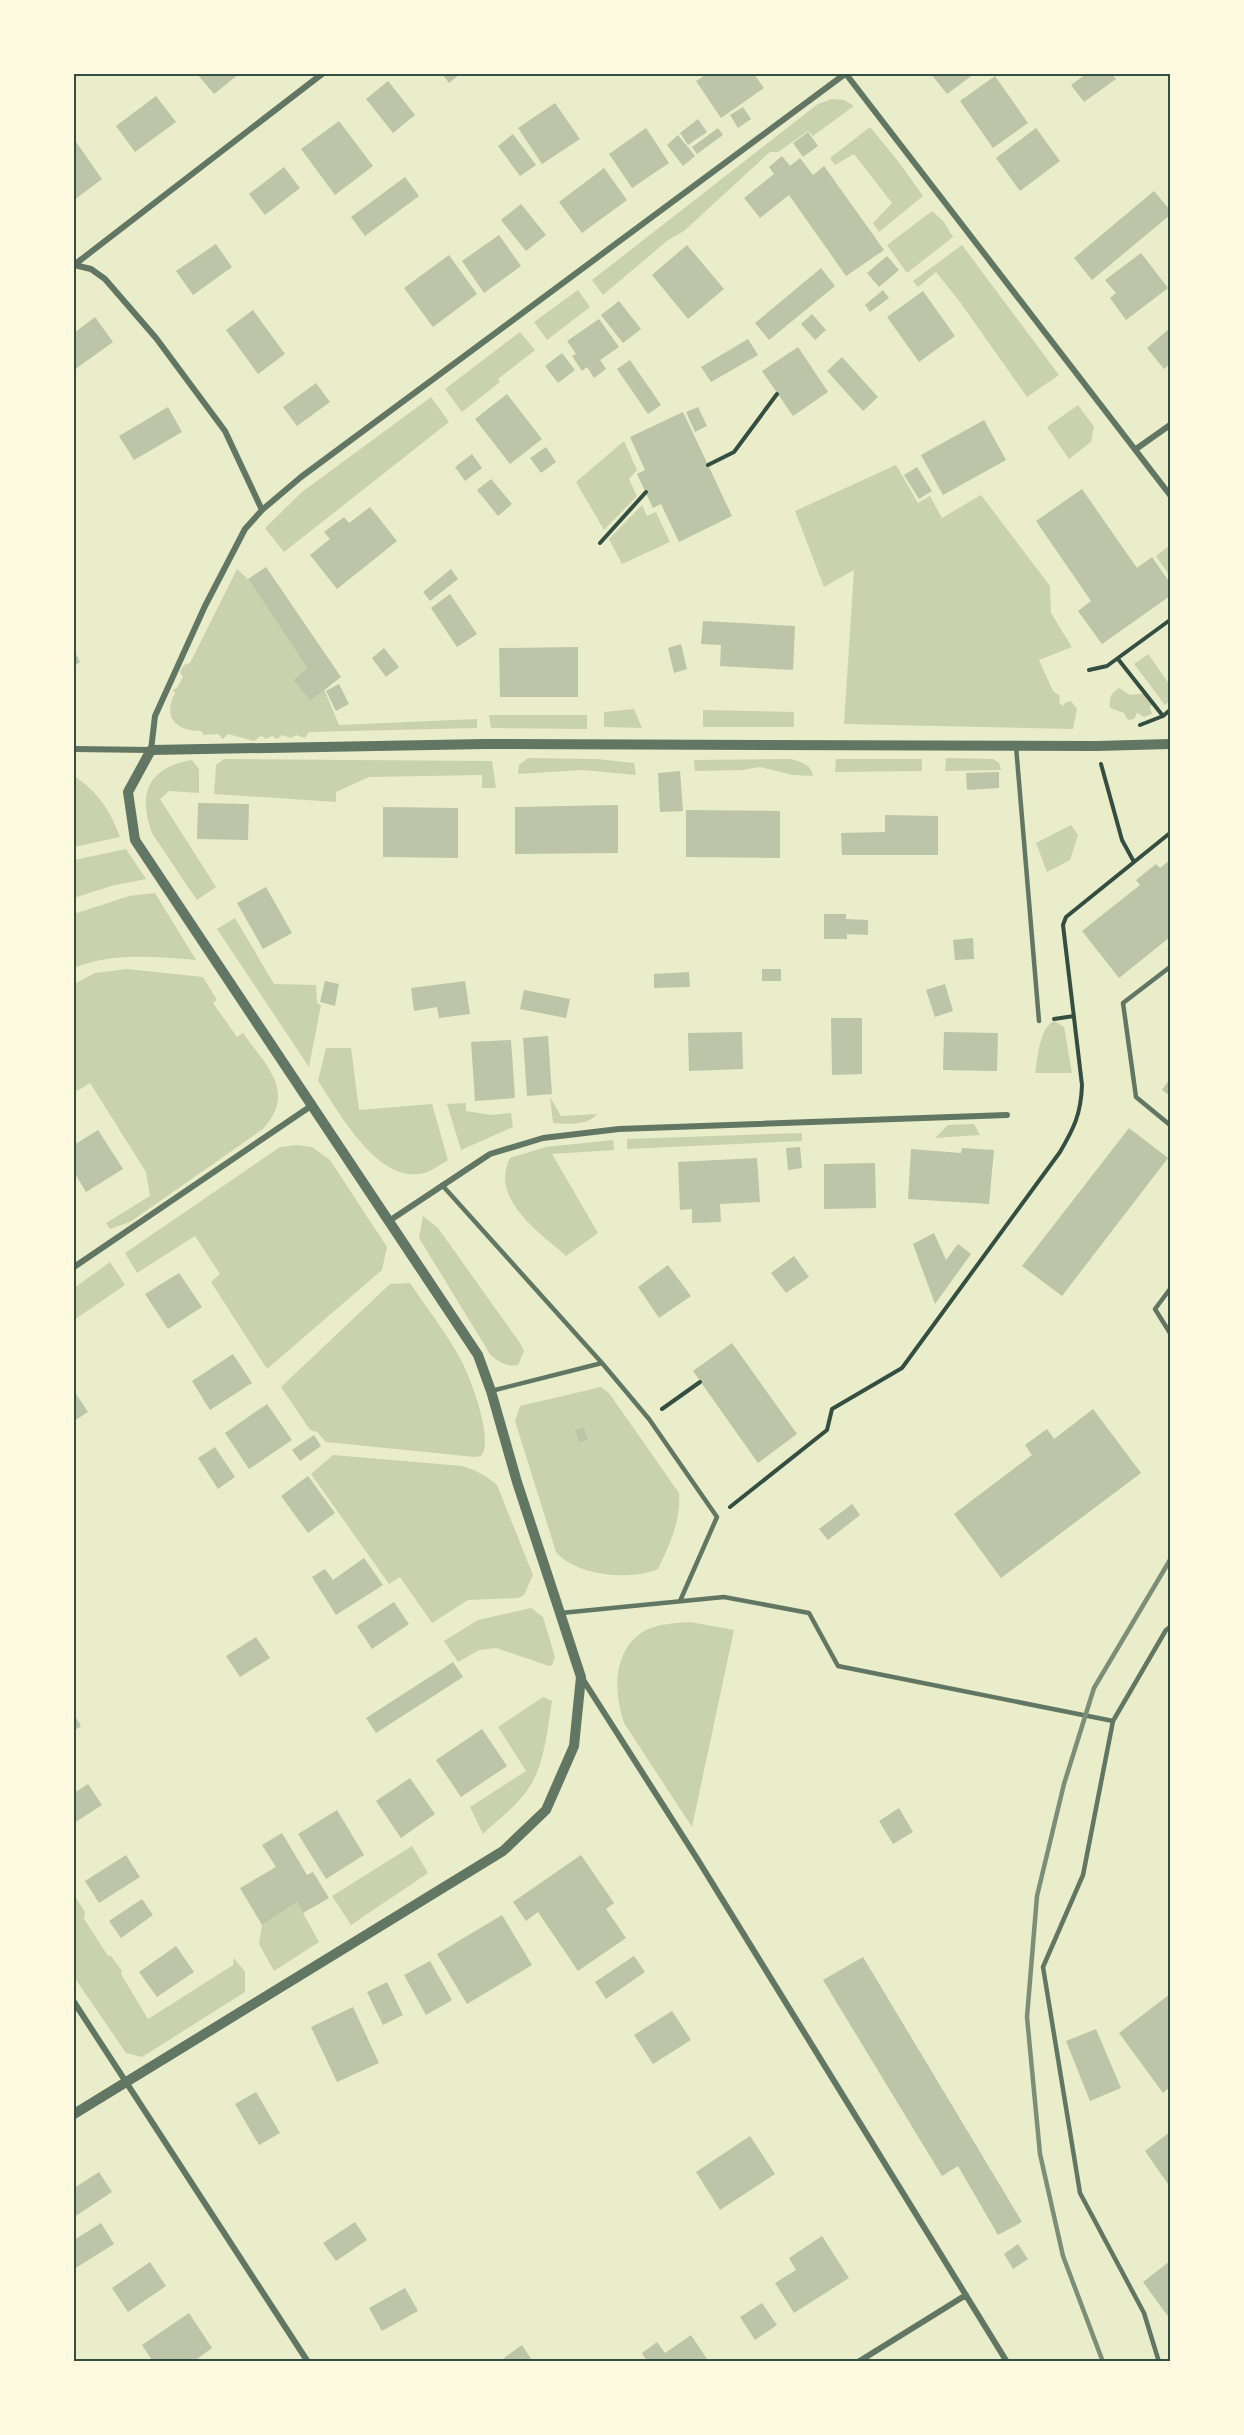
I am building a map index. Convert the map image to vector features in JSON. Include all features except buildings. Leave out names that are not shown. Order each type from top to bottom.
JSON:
[{"type":"street","points":[[74,265],[322,74]]},
{"type":"street","points":[[1007,2361],[698,1860],[581,1677],[478,1355],[135,840],[128,792],[151,750],[155,716],[205,606],[245,529],[262,510],[311,470],[846,74],[1170,495]]},
{"type":"street","points":[[74,265],[91,269],[105,279],[156,338],[225,431],[262,510]]},
{"type":"street","points":[[1136,449],[1170,425]]},
{"type":"street","points":[[74,749],[151,750],[485,744],[1016,746],[1170,744]]},
{"type":"street","points":[[74,1267],[310,1106]]},
{"type":"street","points":[[389,1221],[490,1154],[543,1138],[619,1129],[1007,1115]]},
{"type":"street","points":[[74,2114],[502,1851],[546,1810],[574,1746],[581,1677]]},
{"type":"street","points":[[74,2002],[308,2361]]},
{"type":"street","points":[[858,2361],[966,2295]]},
{"type":"lane","points":[[1016,746],[1039,1021]]},
{"type":"lane","points":[[1170,967],[1123,1003],[1136,1097],[1170,1125]]},
{"type":"lane","points":[[442,1185],[603,1363],[649,1419],[717,1516],[680,1601]]},
{"type":"lane","points":[[1170,1289],[1155,1309],[1170,1333]]},
{"type":"lane","points":[[491,1391],[603,1363]]},
{"type":"lane","points":[[560,1613],[724,1597],[809,1613],[838,1666],[1113,1721]]},
{"type":"lane","points":[[1159,2361],[1144,2313],[1080,2193],[1043,1967],[1083,1875],[1113,1721],[1166,1630],[1170,1627]]},
{"type":"path","points":[[708,465],[734,452],[777,394]]},
{"type":"path","points":[[600,543],[646,492]]},
{"type":"path","points":[[1089,670],[1107,666],[1170,620]]},
{"type":"path","points":[[1118,659],[1163,716]]},
{"type":"path","points":[[1096,746],[1122,840],[1134,862]]},
{"type":"path","points":[[717,1516],[827,1430],[832,1409],[902,1368],[1060,1152],[1074,1129],[1081,1108],[1082,1085],[1063,925],[1066,917],[1170,833]]},
{"type":"path","points":[[649,1419],[700,1382]]},
{"type":"green space","points":[[832,99],[844,100],[854,106],[813,136],[808,131],[778,152],[770,152],[684,231],[668,240],[603,295],[592,280],[818,104]]},
{"type":"green space","points":[[870,127],[923,196],[879,232],[873,223],[892,203],[854,154],[835,165],[830,158]]},
{"type":"green space","points":[[932,211],[944,222],[953,237],[907,273],[887,245]]},
{"type":"green space","points":[[962,245],[1059,375],[1027,397],[936,272],[918,287],[913,281]]},
{"type":"green space","points":[[578,290],[590,307],[547,340],[534,322]]},
{"type":"green space","points":[[520,332],[535,350],[498,379],[500,382],[462,412],[445,389]]},
{"type":"green space","points":[[431,397],[449,422],[284,552],[265,528],[302,492]]},
{"type":"green space","points":[[1078,405],[1094,427],[1091,442],[1069,459],[1047,427]]},
{"type":"green space","points":[[624,441],[637,470],[629,479],[637,496],[604,530],[576,482]]},
{"type":"green space","points":[[896,465],[918,503],[930,496],[942,518],[981,495],[1050,586],[1051,613],[1072,647],[1039,660],[1053,691],[1060,696],[1059,703],[1063,706],[1066,702],[1071,701],[1077,709],[1073,729],[844,724],[854,570],[824,587],[795,511]]},
{"type":"green space","points":[[642,505],[647,516],[656,512],[670,542],[622,564],[609,539]]},
{"type":"green space","points":[[1170,545],[1170,576],[1156,556]]},
{"type":"green space","points":[[237,569],[248,579],[307,668],[293,680],[310,701],[324,689],[339,725],[477,719],[477,728],[309,732],[305,738],[296,735],[291,738],[282,735],[277,739],[272,736],[266,739],[261,736],[254,741],[228,734],[223,739],[218,734],[204,735],[201,731],[179,726],[171,716],[171,702],[175,693],[173,690],[177,688],[183,677],[180,672],[184,665],[190,663]]},
{"type":"green space","points":[[1148,654],[1170,685],[1170,701],[1165,705],[1134,664]]},
{"type":"green space","points":[[1119,688],[1130,695],[1147,693],[1154,702],[1150,707],[1152,714],[1144,717],[1137,713],[1134,719],[1128,720],[1124,713],[1110,708],[1111,696]]},
{"type":"green space","points":[[634,709],[642,728],[604,727],[604,712]]},
{"type":"green space","points":[[703,710],[794,712],[794,727],[703,727]]},
{"type":"green space","points":[[489,715],[587,715],[587,729],[491,728]]},
{"type":"green space","points":[[528,758],[597,759],[634,763],[636,775],[583,770],[518,774],[519,765]]},
{"type":"green space","points":[[946,758],[993,759],[999,763],[1001,770],[945,771]]},
{"type":"green space","points":[[224,759],[492,761],[496,788],[482,788],[482,775],[369,777],[336,792],[336,802],[214,794],[216,765]]},
{"type":"green space","points":[[791,759],[808,766],[813,776],[793,775],[760,767],[743,770],[695,771],[694,760]]},
{"type":"green space","points":[[836,759],[922,759],[922,771],[835,772]]},
{"type":"green space","points":[[192,760],[199,769],[199,793],[169,791],[160,799],[216,887],[197,900],[152,833],[146,803],[151,782],[158,774],[178,763]]},
{"type":"green space","points":[[74,776],[90,788],[102,802],[120,837],[74,847]]},
{"type":"green space","points":[[1071,825],[1078,835],[1070,860],[1047,872],[1036,843]]},
{"type":"green space","points":[[126,849],[146,879],[111,886],[74,898],[74,860]]},
{"type":"green space","points":[[155,893],[196,960],[119,958],[74,968],[74,914],[129,896]]},
{"type":"green space","points":[[235,918],[274,984],[316,985],[317,1003],[321,1005],[309,1067],[217,929]]},
{"type":"green space","points":[[127,969],[203,977],[217,1000],[213,1003],[237,1037],[243,1033],[268,1068],[278,1091],[273,1115],[263,1129],[130,1222],[110,1229],[106,1223],[150,1196],[146,1172],[90,1083],[77,1091],[74,1086],[74,984],[95,973]]},
{"type":"green space","points":[[1054,1021],[1064,1027],[1072,1073],[1035,1073],[1042,1037]]},
{"type":"green space","points":[[326,1048],[351,1048],[359,1110],[432,1104],[448,1160],[427,1172],[407,1174],[391,1168],[376,1157],[349,1127],[318,1081]]},
{"type":"green space","points":[[550,1097],[561,1116],[597,1114],[588,1121],[571,1124],[553,1123]]},
{"type":"green space","points":[[466,1103],[466,1111],[491,1115],[511,1113],[513,1127],[461,1150],[447,1104]]},
{"type":"green space","points":[[974,1124],[980,1135],[935,1138],[948,1125]]},
{"type":"green space","points":[[802,1133],[802,1141],[627,1149],[627,1139]]},
{"type":"green space","points":[[613,1140],[614,1150],[552,1154],[598,1233],[566,1256],[531,1226],[512,1201],[506,1187],[505,1173],[510,1158],[546,1147]]},
{"type":"green space","points":[[297,1145],[312,1147],[330,1160],[387,1247],[382,1270],[267,1369],[211,1282],[220,1274],[195,1236],[137,1273],[125,1253],[280,1147]]},
{"type":"green space","points":[[423,1216],[438,1228],[520,1343],[524,1351],[518,1365],[503,1363],[490,1354],[419,1238]]},
{"type":"green space","points":[[110,1262],[125,1285],[74,1320],[74,1288]]},
{"type":"green space","points":[[410,1283],[452,1344],[467,1373],[483,1425],[485,1438],[481,1456],[326,1442],[317,1432],[310,1430],[281,1387],[390,1284]]},
{"type":"green space","points":[[601,1387],[609,1393],[679,1493],[678,1513],[670,1541],[658,1569],[646,1573],[619,1575],[590,1571],[565,1560],[556,1552],[515,1421],[520,1406]]},
{"type":"green space","points":[[333,1455],[462,1466],[488,1478],[497,1485],[533,1575],[524,1595],[518,1598],[468,1600],[432,1623],[400,1577],[389,1584],[311,1474]]},
{"type":"green space","points":[[531,1608],[543,1617],[555,1657],[552,1665],[549,1666],[496,1648],[479,1650],[458,1662],[444,1641],[478,1620]]},
{"type":"green space","points":[[690,1622],[734,1630],[692,1827],[624,1723],[617,1687],[620,1663],[632,1642],[641,1633],[658,1626]]},
{"type":"green space","points":[[543,1697],[552,1701],[544,1747],[536,1775],[520,1800],[483,1834],[470,1807],[526,1771],[498,1727]]},
{"type":"green space","points":[[412,1846],[428,1873],[351,1925],[332,1896]]},
{"type":"green space","points":[[74,1895],[85,1912],[84,1919],[108,1956],[111,1956],[122,1971],[121,1974],[148,2019],[233,1965],[234,1958],[245,1972],[245,1992],[142,2057],[126,2053],[74,1977]]},
{"type":"green space","points":[[297,1902],[319,1942],[274,1971],[259,1944],[262,1925]]},
{"type":"railway","points":[[1103,2362],[1063,2256],[1040,2154],[1027,2017],[1037,1896],[1064,1784],[1094,1688],[1170,1560]]}]
